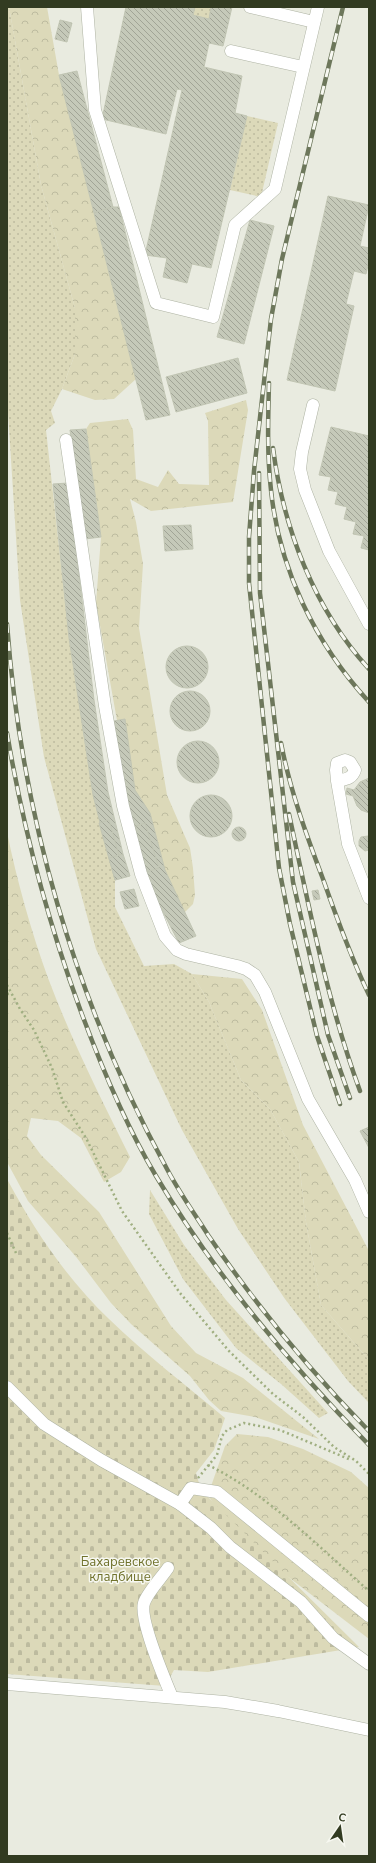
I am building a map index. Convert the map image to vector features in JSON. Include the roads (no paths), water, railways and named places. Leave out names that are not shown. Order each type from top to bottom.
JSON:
[{"type":"lane","points":[[87,7],[94,110],[156,303],[212,317],[235,225],[275,189],[318,7]]},
{"type":"lane","points":[[250,7],[314,22]]},
{"type":"lane","points":[[231,51],[304,67]]},
{"type":"lane","points":[[313,404],[302,452],[300,469],[305,490],[329,551],[369,624]]},
{"type":"lane","points":[[66,440],[104,706],[123,806],[141,874],[162,929],[171,944],[186,954],[237,966],[246,969],[255,975],[265,992],[308,1099],[355,1180],[369,1212]]},
{"type":"lane","points":[[337,781],[348,844],[369,898]]},
{"type":"lane","points":[[8,1394],[44,1424],[101,1460],[180,1504],[211,1528],[230,1547],[301,1602],[333,1638],[369,1664]]},
{"type":"lane","points":[[180,1504],[191,1488],[217,1492],[369,1616]]},
{"type":"lane","points":[[168,1568],[144,1603],[143,1613],[159,1665],[172,1697]]},
{"type":"lane","points":[[7,1684],[172,1697],[278,1710],[369,1730]]},
{"type":"railway","points":[[340,1104],[317,1036],[290,924],[279,868],[249,583],[249,537],[254,471],[271,319],[282,259],[343,7]]},
{"type":"railway","points":[[269,383],[268,437],[271,490],[275,519],[282,548],[291,576],[316,630],[332,655],[369,702]]},
{"type":"railway","points":[[273,448],[284,507],[304,566],[317,594],[332,620],[349,646],[369,669]]},
{"type":"railway","points":[[259,473],[260,593],[293,882],[328,1035],[350,1098]]},
{"type":"railway","points":[[7,624],[14,695],[25,766],[40,836],[58,905],[80,973],[105,1040],[134,1105],[176,1186],[226,1261],[284,1337],[369,1431]]},
{"type":"railway","points":[[7,733],[28,838],[57,941],[96,1052],[134,1136],[179,1213],[228,1283],[282,1350],[369,1445]]},
{"type":"railway","points":[[281,743],[289,778],[305,829],[344,938],[369,995]]},
{"type":"railway","points":[[289,814],[328,988],[348,1057],[360,1091]]},
{"type":"park label","name":"Бахаревское кладбище","points":[[120,1568]]}]
